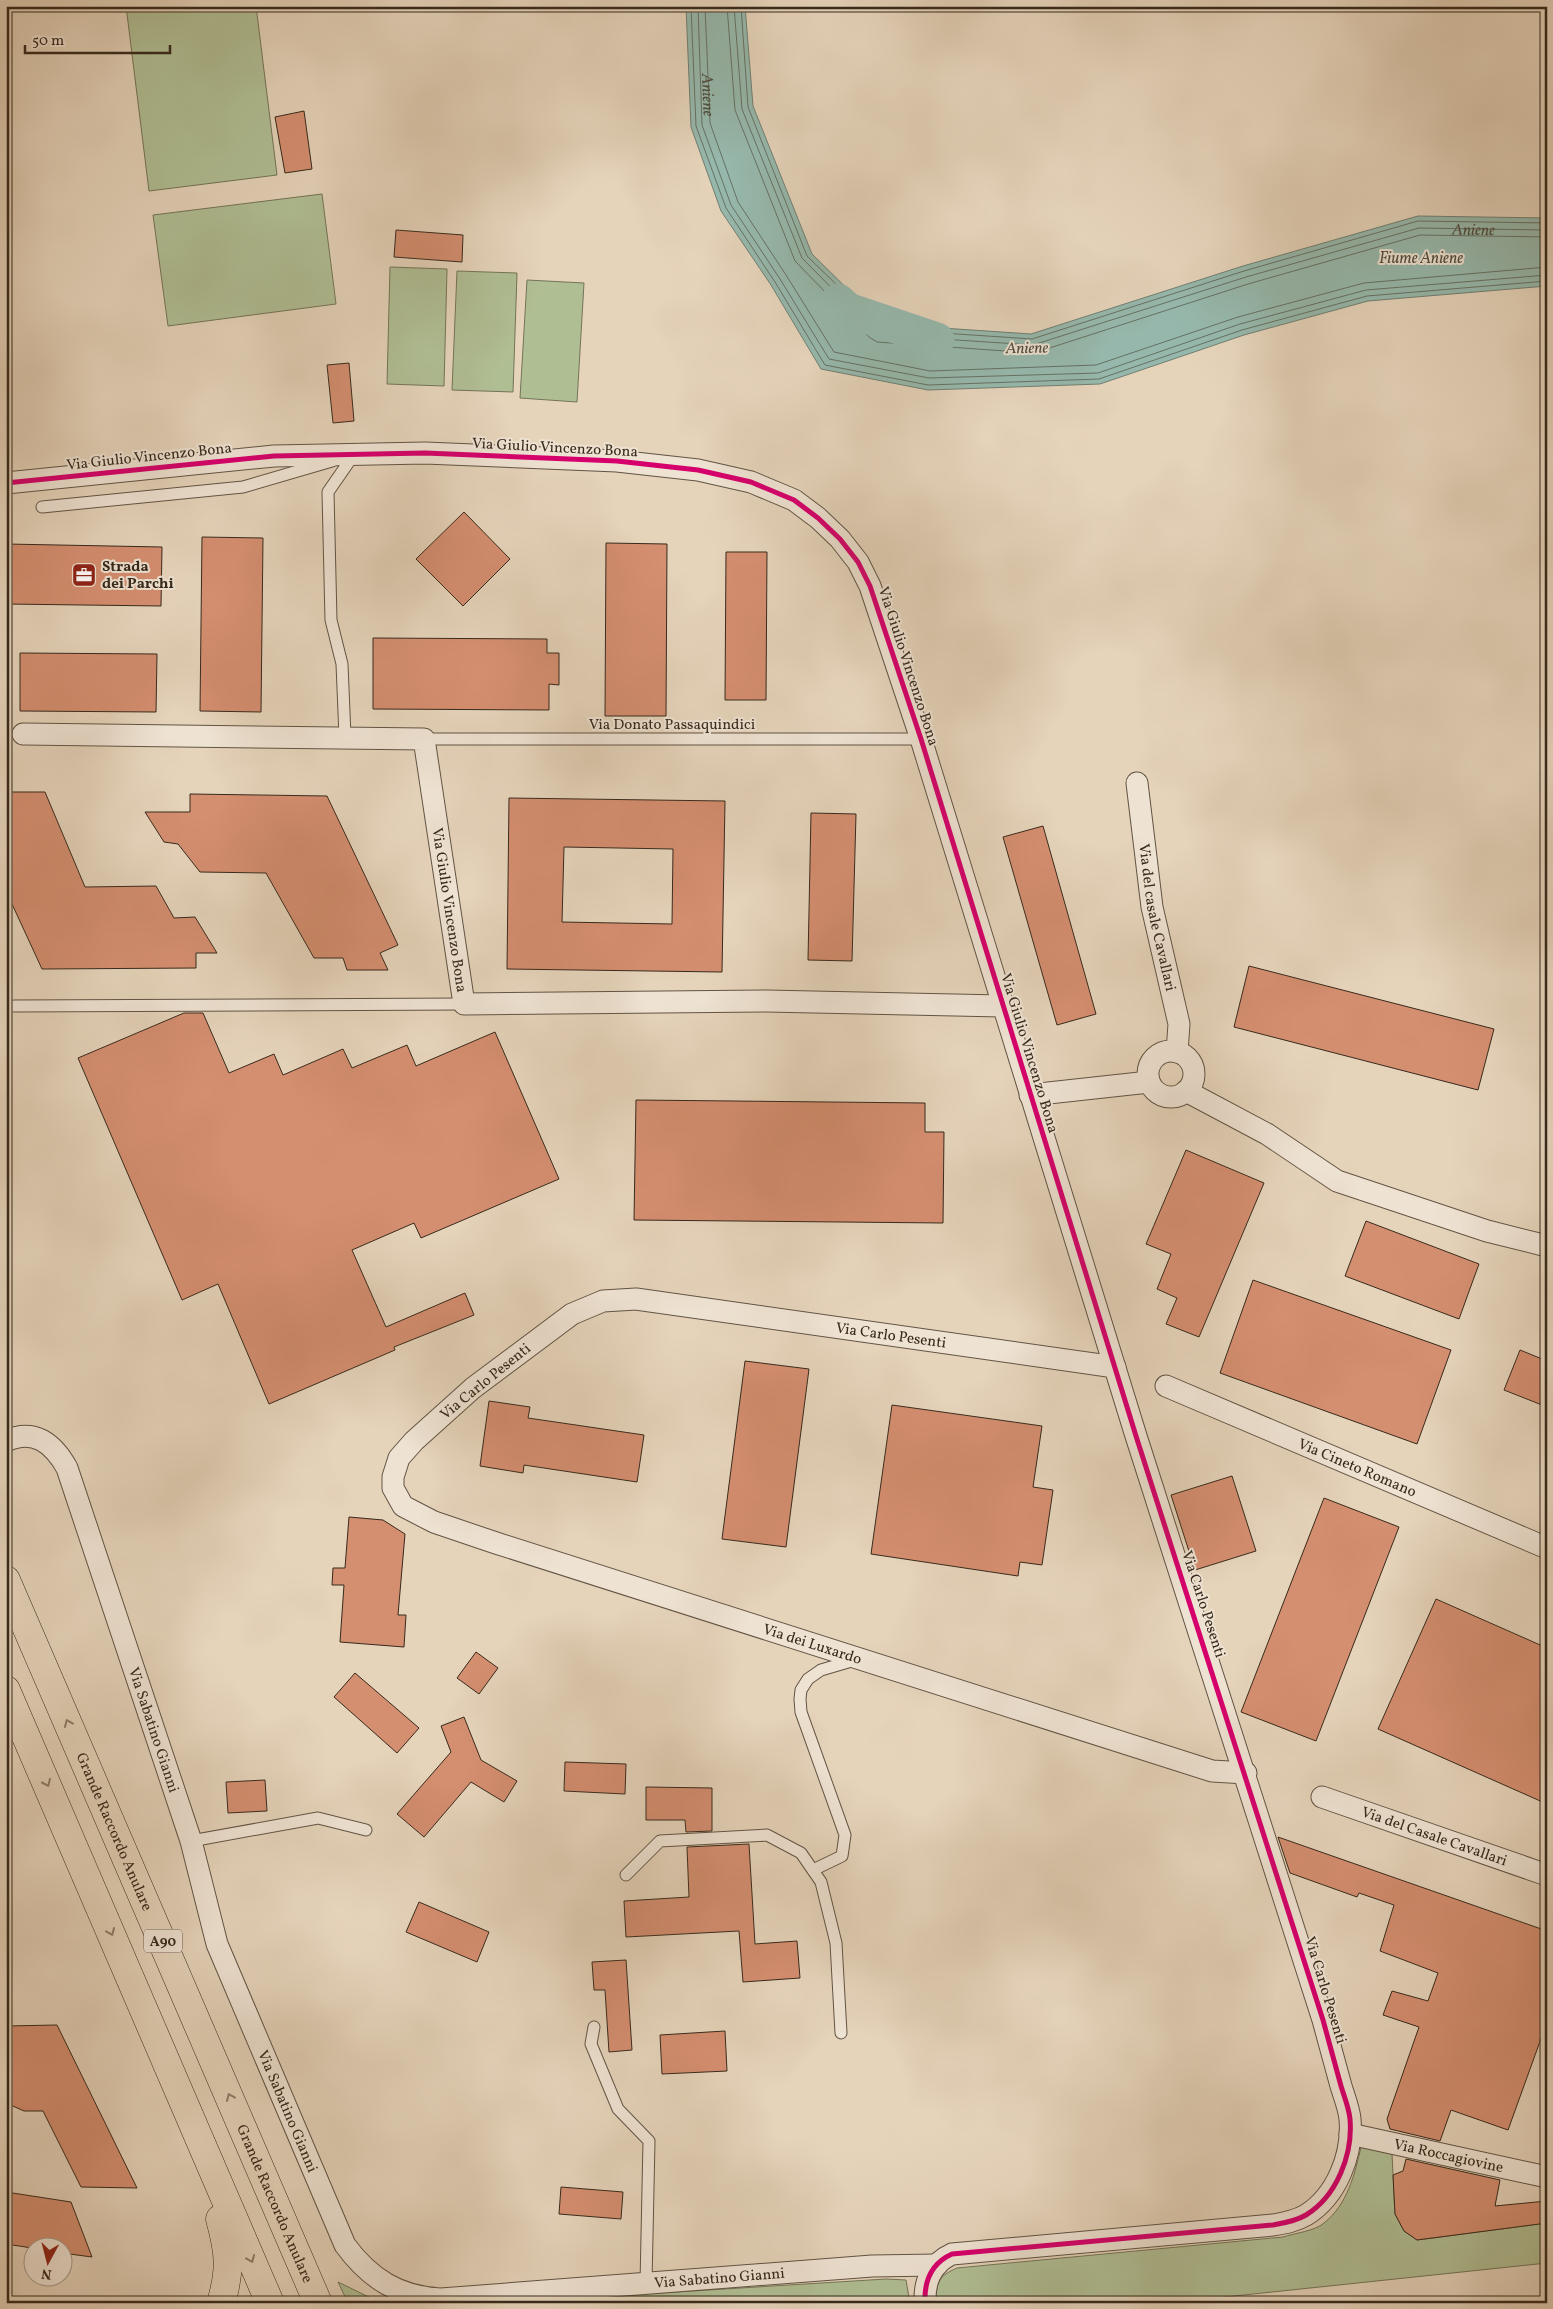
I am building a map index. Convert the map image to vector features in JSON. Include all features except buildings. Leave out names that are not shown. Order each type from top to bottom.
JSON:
[{"type":"highway","name":"Grande Raccordo Anulare","points":[[6,1580],[318,2303]]},
{"type":"highway","name":"A90","points":[[6,1690],[270,2303]]},
{"type":"highway","points":[[197,2130],[229,2255],[228,2275],[220,2303]]},
{"type":"street","name":"Via Giulio Vincenzo Bona","points":[[6,482],[274,456],[425,453],[617,461],[727,475],[765,487],[794,500],[818,518],[840,539],[862,570],[870,586],[920,739],[1115,1367]]},
{"type":"street","points":[[23,734],[424,739]]},
{"type":"street","name":"Via Giulio Vincenzo Bona","points":[[424,739],[464,1004],[766,1001],[1002,1006]]},
{"type":"street","name":"Via del casale Cavallari","points":[[1137,783],[1152,907],[1179,1024],[1177,1052]]},
{"type":"street","points":[[1163,1052],[1177,1052],[1183,1055],[1192,1066],[1193,1080],[1186,1091],[1172,1097],[1165,1096],[1153,1088],[1149,1082],[1148,1075],[1152,1061],[1163,1052]]},
{"type":"street","points":[[1030,1095],[1149,1082]]},
{"type":"street","points":[[1186,1091],[1266,1134],[1337,1181],[1487,1231],[1547,1246]]},
{"type":"street","name":"Via Carlo Pesenti","points":[[393,1488],[396,1467],[403,1453],[443,1414],[474,1388],[572,1314],[603,1301],[636,1300],[1115,1367],[1246,1773],[1323,2020],[1350,2117],[1348,2152],[1336,2182],[1317,2206],[1306,2215],[1291,2221],[1273,2225],[952,2254],[937,2265]]},
{"type":"street","name":"Via Cineto Romano","points":[[1166,1386],[1547,1548]]},
{"type":"street","name":"Via Sabatino Gianni","points":[[6,1441],[27,1435],[39,1439],[50,1445],[60,1455],[67,1468],[191,1841],[217,1944],[345,2245],[364,2268],[388,2286],[402,2293],[441,2299],[872,2266],[937,2265]]},
{"type":"street","name":"Via dei Luxardo","points":[[393,1488],[403,1506],[434,1522],[1212,1771],[1246,1773]]},
{"type":"street","name":"Via del Casale Cavallari","points":[[1322,1797],[1547,1875]]},
{"type":"street","name":"Via Roccagiovine","points":[[1350,2134],[1547,2176]]},
{"type":"street","points":[[926,2303],[925,2291],[929,2276],[937,2265]]},
{"type":"lane","points":[[42,507],[244,487],[355,454]]},
{"type":"lane","points":[[345,737],[342,664],[331,620],[328,492],[355,454]]},
{"type":"lane","name":"Via Donato Passaquindici","points":[[424,739],[920,739]]},
{"type":"lane","points":[[14,1006],[464,1004]]},
{"type":"lane","points":[[812,1870],[842,1856],[845,1835],[801,1712],[801,1690],[808,1679],[821,1670],[860,1659]]},
{"type":"lane","points":[[191,1841],[318,1818],[366,1830]]},
{"type":"lane","points":[[626,1875],[660,1841],[768,1834],[801,1853],[822,1882],[836,1943],[841,2033]]},
{"type":"lane","points":[[594,2027],[591,2044],[618,2109],[649,2142],[646,2283]]},
{"type":"green space","points":[[126,6],[256,6],[277,175],[149,191]]},
{"type":"green space","points":[[322,194],[336,304],[168,326],[153,215]]},
{"type":"green space","points":[[390,267],[447,269],[444,386],[387,384]]},
{"type":"green space","points":[[457,271],[517,273],[513,392],[452,390]]},
{"type":"green space","points":[[527,280],[584,283],[577,402],[520,398]]},
{"type":"green space","points":[[1361,2147],[1392,2154],[1395,2214],[1404,2231],[1417,2240],[1547,2223],[1547,2263],[1168,2303],[936,2303],[939,2281],[946,2274],[957,2268],[1283,2237],[1305,2232],[1320,2226],[1339,2207],[1353,2178]]},
{"type":"green space","points":[[886,2279],[906,2280],[910,2303],[498,2303]]},
{"type":"green space","points":[[338,2282],[377,2301],[385,2303],[348,2303]]},
{"type":"water","name":"Fiume Aniene","points":[[686,6],[745,6],[753,106],[812,254],[883,324],[1031,334],[1243,266],[1418,216],[1547,218],[1547,286],[1368,301],[1244,335],[1100,384],[928,390],[821,369],[771,285],[721,211],[691,127]]},
{"type":"waterway","name":"Aniene","points":[[838,301],[848,310],[937,340]]},
{"type":"cycle path","points":[[6,483],[274,456],[425,453],[617,461],[698,470],[751,482],[794,500],[818,518],[840,539],[858,562],[870,586],[921,739],[1136,1436],[1323,2020],[1350,2119],[1349,2146],[1341,2173],[1334,2186],[1317,2207],[1298,2219],[1273,2225],[952,2254],[939,2262],[934,2268],[926,2287],[925,2303]]},
{"type":"place","name":"Strada dei Parchi","points":[[84,575]]}]
